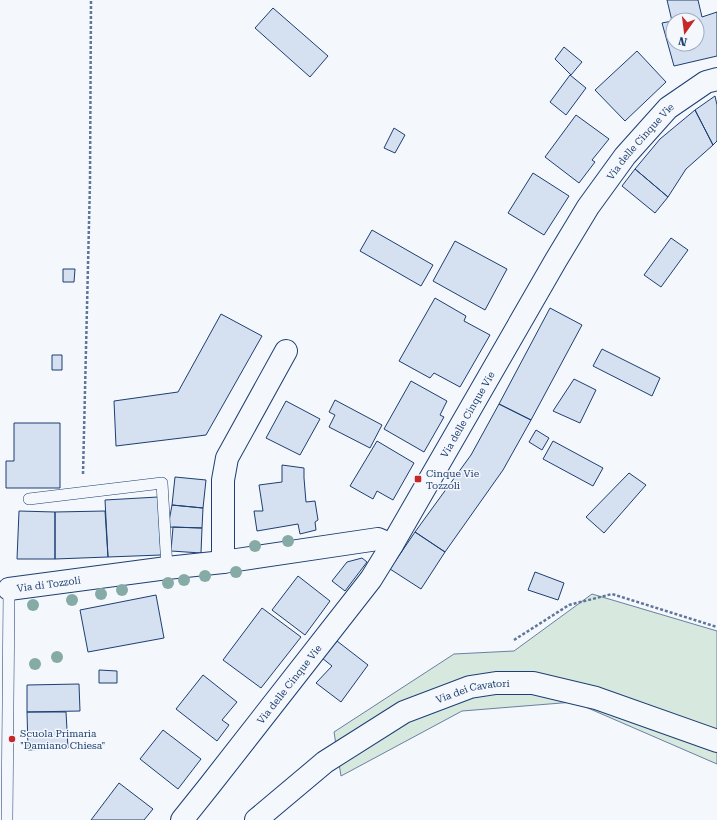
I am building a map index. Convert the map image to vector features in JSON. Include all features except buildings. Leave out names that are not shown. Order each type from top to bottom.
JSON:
[{"type":"street","name":"Via delle Cinque Vie","points":[[182,820],[370,579],[392,545],[588,207],[625,156],[668,108],[706,82],[717,79]]},
{"type":"street","points":[[223,562],[223,480],[227,458],[286,350]]},
{"type":"street","name":"Via di Tozzoli","points":[[5,592],[378,539],[392,545]]},
{"type":"street","name":"Via dei Cavatori","points":[[256,820],[325,762],[404,712],[470,687],[496,683],[533,683],[596,698],[717,741]]},
{"type":"lane","points":[[29,499],[162,483],[167,568]]},
{"type":"lane","name":"Via di Tozzoli","points":[[5,592],[7,820]]},
{"type":"path","points":[[82,493],[90,182],[91,0]]},
{"type":"path","points":[[514,640],[569,605],[612,594],[717,627]]},
{"type":"shaded area","points":[[592,594],[717,631],[717,764],[574,702],[462,711],[341,776],[334,732],[454,654],[514,651]]},
{"type":"place","name":"Cinque Vie Tozzoli","points":[[418,479]]},
{"type":"place","name":"Scuola Primaria \"Damiano Chiesa\"","points":[[12,739]]}]
